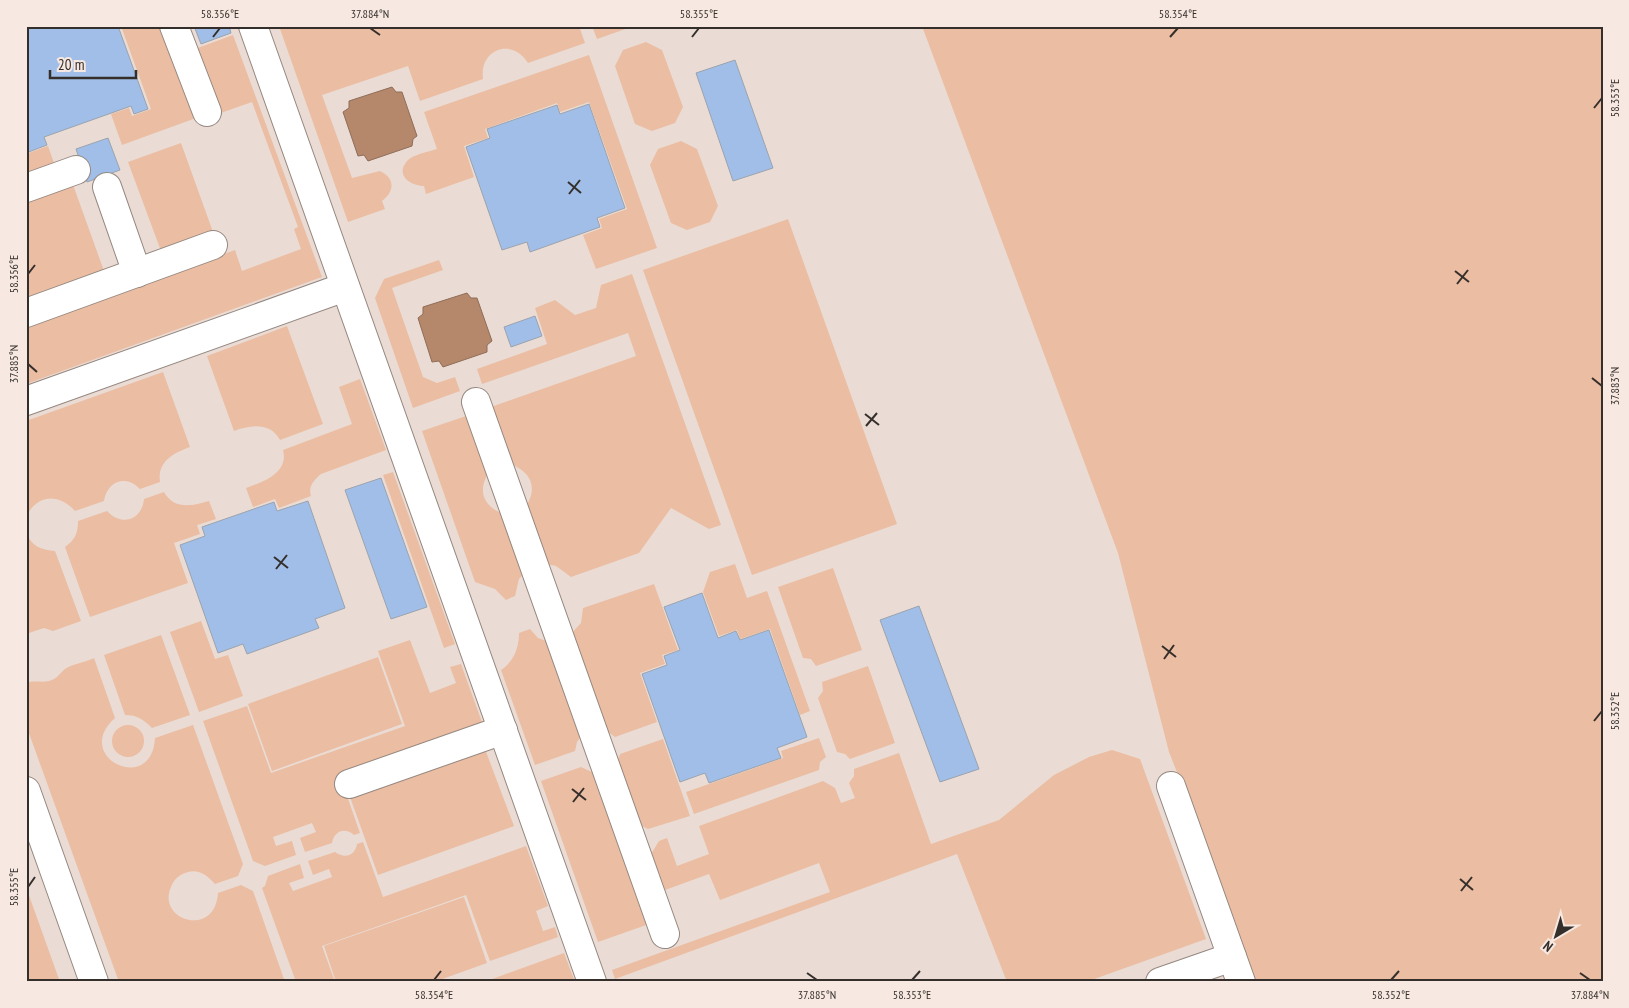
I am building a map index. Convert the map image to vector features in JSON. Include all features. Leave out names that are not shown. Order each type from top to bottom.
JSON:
[{"type":"street","points":[[174,26],[207,112]]},
{"type":"street","points":[[253,26],[592,982]]},
{"type":"street","points":[[26,188],[76,170]]},
{"type":"street","points":[[107,187],[136,273]]},
{"type":"street","points":[[26,313],[213,244]]},
{"type":"street","points":[[26,401],[344,287]]},
{"type":"street","points":[[476,402],[665,934]]},
{"type":"street","points":[[349,784],[503,730]]},
{"type":"street","points":[[1160,982],[1236,969],[1171,786]]},
{"type":"street","points":[[26,790],[94,982]]},
{"type":"shaded area","points":[[121,26],[163,26],[196,118],[122,145],[111,114],[129,108],[132,116],[151,109]]},
{"type":"shaded area","points":[[279,26],[579,26],[585,43],[528,63],[514,50],[498,50],[486,60],[483,69],[483,79],[420,101],[408,66],[322,95],[352,178],[380,171],[388,177],[392,185],[389,193],[382,201],[385,209],[348,222]]},
{"type":"shaded area","points":[[592,26],[634,26],[597,39]]},
{"type":"shaded area","points":[[922,26],[1603,26],[1603,982],[1252,982],[1200,830],[1169,752],[1118,553]]},
{"type":"shaded area","points":[[233,35],[322,277],[26,384],[26,326],[235,250],[242,271],[301,249],[294,229],[298,227],[252,102],[218,114],[195,49]]},
{"type":"shaded area","points":[[646,42],[662,50],[683,107],[675,123],[652,131],[635,124],[615,66],[623,50]]},
{"type":"shaded area","points":[[589,55],[657,248],[596,269],[583,235],[602,228],[599,219],[627,209],[589,102],[560,112],[557,103],[485,129],[488,138],[464,146],[474,177],[426,194],[424,186],[409,182],[403,175],[404,166],[407,161],[417,155],[437,149],[424,112]]},
{"type":"shaded area","points":[[392,87],[396,92],[402,92],[417,136],[413,139],[412,146],[368,161],[364,155],[358,156],[343,112],[349,108],[349,101]]},
{"type":"shaded area","points":[[681,141],[697,149],[718,206],[710,222],[687,230],[671,223],[650,165],[658,149]]},
{"type":"shaded area","points":[[181,143],[213,232],[161,251],[128,162]]},
{"type":"shaded area","points":[[48,146],[56,169],[26,180],[26,154]]},
{"type":"shaded area","points":[[72,182],[104,271],[26,299],[26,199]]},
{"type":"shaded area","points":[[788,219],[897,524],[752,575],[643,270]]},
{"type":"shaded area","points":[[439,260],[443,270],[392,288],[423,377],[437,383],[455,377],[460,391],[413,408],[375,298],[384,279]]},
{"type":"shaded area","points":[[632,274],[721,525],[709,529],[671,508],[639,553],[571,577],[556,566],[546,564],[526,506],[532,493],[530,481],[523,471],[511,464],[491,407],[636,356],[628,333],[482,384],[477,369],[547,344],[535,308],[555,300],[575,315],[596,308],[601,285]]},
{"type":"shaded area","points":[[467,293],[471,298],[477,298],[492,341],[487,345],[487,352],[443,367],[439,361],[432,362],[418,318],[423,314],[423,307]]},
{"type":"shaded area","points":[[287,326],[323,424],[280,440],[276,434],[266,428],[253,426],[234,431],[207,356]]},
{"type":"shaded area","points":[[163,372],[190,447],[172,455],[168,459],[161,469],[160,482],[140,489],[135,484],[129,482],[118,482],[109,489],[104,501],[75,511],[62,501],[55,499],[42,500],[31,509],[26,517],[26,421]]},
{"type":"shaded area","points":[[360,379],[386,450],[321,474],[311,486],[311,496],[279,508],[275,499],[253,507],[246,488],[260,483],[278,471],[284,458],[283,450],[352,424],[339,387]]},
{"type":"shaded area","points":[[469,415],[489,472],[483,485],[484,497],[491,507],[504,514],[525,572],[519,579],[515,596],[506,600],[495,589],[475,582],[422,431]]},
{"type":"shaded area","points":[[393,472],[455,644],[444,648],[383,475]]},
{"type":"shaded area","points":[[164,492],[168,498],[178,504],[190,505],[209,501],[216,519],[197,525],[200,534],[174,543],[188,583],[90,617],[65,547],[75,536],[78,521],[107,511],[119,519],[130,519],[139,512],[144,499]]},
{"type":"shaded area","points":[[26,532],[31,541],[37,546],[45,550],[55,551],[81,621],[53,631],[44,628],[26,634]]},
{"type":"shaded area","points":[[735,564],[747,598],[767,591],[810,711],[800,715],[770,629],[740,639],[737,630],[719,636],[703,592],[710,572]]},
{"type":"shaded area","points":[[833,568],[862,650],[816,666],[811,659],[803,658],[778,587]]},
{"type":"shaded area","points":[[654,584],[678,650],[662,655],[665,664],[640,673],[657,722],[615,737],[607,731],[571,634],[581,623],[583,608]]},
{"type":"shaded area","points":[[201,621],[215,659],[228,655],[243,696],[199,712],[170,632]]},
{"type":"shaded area","points":[[530,629],[538,638],[549,642],[582,735],[577,742],[575,751],[535,765],[501,670],[515,654],[519,633]]},
{"type":"shaded area","points":[[161,635],[190,715],[152,728],[140,718],[125,715],[104,655]]},
{"type":"shaded area","points":[[410,640],[430,693],[456,683],[450,667],[461,664],[483,725],[340,776],[360,833],[354,835],[347,831],[340,831],[332,843],[305,852],[300,838],[316,832],[312,823],[273,837],[276,846],[292,841],[296,855],[265,866],[253,861],[203,721],[247,706],[271,773],[405,726],[378,651]]},
{"type":"shaded area","points":[[378,657],[402,724],[272,771],[248,704]]},
{"type":"shaded area","points":[[94,658],[115,718],[104,732],[102,746],[108,757],[117,764],[129,767],[141,765],[151,755],[155,738],[193,725],[243,864],[238,876],[215,884],[206,876],[196,871],[180,876],[171,887],[169,899],[172,908],[178,916],[188,920],[198,920],[207,916],[215,907],[218,893],[241,885],[253,891],[285,982],[119,982],[26,725],[26,683],[52,680],[68,667]]},
{"type":"shaded area","points":[[868,666],[895,743],[850,759],[845,754],[837,752],[818,698],[823,691],[822,682]]},
{"type":"shaded area","points":[[128,725],[134,726],[139,730],[143,735],[143,747],[139,752],[134,756],[128,757],[122,756],[117,752],[113,747],[112,741],[113,735],[117,730],[122,726]]},
{"type":"shaded area","points":[[819,738],[826,757],[820,762],[819,770],[694,814],[686,792],[783,758],[781,751]]},
{"type":"shaded area","points":[[663,739],[690,816],[648,829],[640,825],[617,764],[620,754]]},
{"type":"shaded area","points":[[485,749],[514,826],[378,875],[350,797]]},
{"type":"shaded area","points":[[1112,750],[1140,759],[1206,939],[1086,982],[1007,982],[957,854],[615,979],[612,970],[830,892],[819,863],[720,900],[709,874],[665,890],[651,854],[659,841],[667,838],[677,866],[709,854],[699,826],[823,781],[835,788],[841,803],[855,798],[849,783],[854,776],[854,769],[899,753],[931,844],[999,820],[1054,775],[1089,757]]},
{"type":"shaded area","points":[[581,767],[596,774],[649,924],[598,942],[541,781]]},
{"type":"shaded area","points":[[363,842],[383,897],[526,846],[548,906],[536,911],[543,931],[555,927],[558,937],[490,961],[466,895],[322,946],[335,982],[296,982],[262,888],[265,886],[268,876],[300,864],[304,878],[289,883],[293,891],[332,877],[329,869],[313,875],[308,861],[335,852],[346,856],[352,854],[357,844]]},
{"type":"shaded area","points":[[26,887],[60,982],[26,982]]},
{"type":"shaded area","points":[[464,897],[487,963],[434,982],[336,982],[324,946]]},
{"type":"shaded area","points":[[564,953],[575,982],[484,982]]},
{"type":"building","points":[[26,26],[118,26],[148,109],[134,114],[131,106],[44,137],[47,145],[26,153]]},
{"type":"building","points":[[194,26],[229,26],[231,33],[201,44]]},
{"type":"building","points":[[735,60],[773,168],[733,181],[696,73]]},
{"type":"building","points":[[589,104],[625,208],[597,218],[600,227],[530,252],[527,242],[502,250],[466,147],[490,138],[487,129],[557,105],[560,114]]},
{"type":"building","points":[[108,138],[120,170],[87,182],[76,149]]},
{"type":"building","points":[[535,316],[542,336],[511,347],[504,327]]},
{"type":"building","points":[[381,478],[427,607],[391,619],[345,490]]},
{"type":"building","points":[[308,501],[345,608],[315,619],[319,628],[247,654],[243,644],[218,653],[180,545],[205,536],[202,527],[274,502],[277,511]]},
{"type":"building","points":[[702,593],[718,638],[736,631],[740,640],[769,630],[807,737],[777,748],[781,758],[709,783],[705,773],[680,782],[642,674],[667,665],[664,656],[680,650],[664,607]]},
{"type":"building","points":[[919,606],[979,769],[940,782],[880,620]]}]
